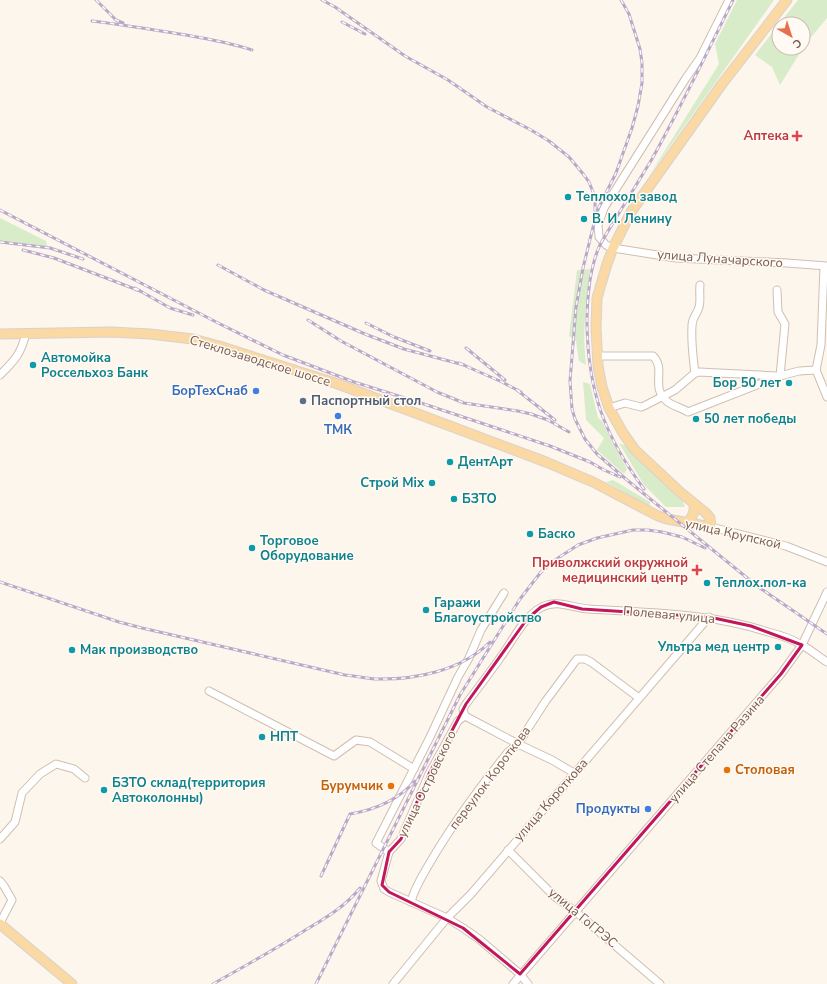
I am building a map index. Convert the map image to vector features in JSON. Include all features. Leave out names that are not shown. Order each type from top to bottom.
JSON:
[{"type":"main road","points":[[711,527],[710,518],[704,511],[644,460],[635,450],[623,433],[609,408],[600,378],[597,356],[597,298],[613,248],[631,212],[722,84],[787,0]]},
{"type":"main road","name":"Стеклозаводское шоссе","points":[[0,334],[150,334],[184,338],[219,346],[338,384],[546,462],[593,482],[639,508]]},
{"type":"main road","points":[[686,523],[693,515],[694,504]]},
{"type":"main road","name":"улица Крупской","points":[[639,508],[658,516],[711,527]]},
{"type":"main road","points":[[0,924],[72,984]]},
{"type":"street","points":[[613,248],[606,245],[599,237],[599,219],[604,208],[700,58],[729,0]]},
{"type":"street","name":"улица Луначарского","points":[[613,248],[676,258],[826,266]]},
{"type":"street","points":[[826,266],[819,358],[816,370],[827,397]]},
{"type":"street","points":[[695,373],[692,352],[692,327],[694,316],[700,305],[700,285]]},
{"type":"street","points":[[777,290],[778,312],[785,324],[780,376]]},
{"type":"street","points":[[821,329],[827,335]]},
{"type":"street","points":[[0,375],[16,359],[22,348],[26,333]]},
{"type":"street","points":[[597,356],[653,356],[657,360],[659,366],[658,388],[662,396],[669,403],[688,412],[780,376],[799,371],[816,370]]},
{"type":"street","points":[[609,408],[624,403],[640,407],[675,390],[695,373],[699,372],[780,376]]},
{"type":"street","name":"улица Крупской","points":[[711,527],[786,546],[827,562]]},
{"type":"street","name":"улица Степана Разина","points":[[576,912],[782,674],[802,645],[827,592]]},
{"type":"street","points":[[389,852],[376,843],[430,737],[458,677],[469,658],[480,630],[504,593]]},
{"type":"street","name":"Полевая улица","points":[[535,611],[554,602],[582,609],[620,610],[709,617],[751,626],[786,638],[802,645],[827,662]]},
{"type":"street","name":"улица Островского","points":[[411,902],[389,892],[382,885],[382,876],[389,852],[401,839],[429,774],[458,721],[465,716],[463,710],[466,704],[501,658],[527,619],[535,611]]},
{"type":"street","name":"улица Короткова","points":[[393,984],[447,918],[471,894],[709,617]]},
{"type":"street","name":"переулок Короткова","points":[[411,902],[415,889],[434,855],[454,824],[503,757],[511,748],[518,744],[545,702],[577,658],[585,659],[591,662],[639,698]]},
{"type":"street","points":[[208,691],[334,756],[356,740],[370,742],[414,768]]},
{"type":"street","points":[[465,716],[552,760],[574,773]]},
{"type":"street","points":[[0,839],[15,822],[22,793],[40,774],[56,764],[74,769],[85,778]]},
{"type":"street","name":"улица ГоГРЭС","points":[[508,850],[554,896],[576,912],[660,984]]},
{"type":"street","points":[[0,881],[12,900],[0,924]]},
{"type":"street","points":[[411,902],[447,918],[476,937],[520,974],[528,984]]},
{"type":"street","points":[[513,984],[520,974],[576,912]]},
{"type":"highlighted area","points":[[554,602],[582,609],[709,617],[751,626],[802,645],[781,674],[520,974],[463,928],[389,892],[382,885],[389,852],[401,839],[429,774],[466,704],[527,619],[541,607]]},
{"type":"green space","points":[[737,0],[774,0],[649,176],[719,64],[715,44]]},
{"type":"green space","points":[[798,0],[827,0],[827,18],[811,37],[811,16],[785,16]]},
{"type":"green space","points":[[771,34],[771,56],[798,56],[780,85],[772,67],[755,55]]},
{"type":"green space","points":[[0,218],[46,241],[48,249],[0,241]]},
{"type":"green space","points":[[590,269],[584,329],[586,365],[579,361],[576,341],[569,336],[577,270]]},
{"type":"green space","points":[[583,382],[590,384],[598,418],[602,421],[627,469],[624,474],[597,450],[604,438],[586,420]]},
{"type":"green space","points":[[619,443],[631,448],[682,499],[685,507],[666,507],[644,485]]},
{"type":"green space","points":[[613,480],[650,502],[650,507],[606,482]]},
{"type":"railway","points":[[96,0],[116,20],[123,23]]},
{"type":"railway","points":[[322,0],[335,7],[405,56],[448,80],[487,107],[549,141],[569,157],[589,182],[595,197],[595,214]]},
{"type":"railway","points":[[621,0],[629,14],[640,49],[642,83],[632,128],[616,173],[597,211],[583,268],[576,307],[570,381],[572,409],[575,419],[585,439],[597,454],[627,480],[757,586],[827,634]]},
{"type":"railway","points":[[644,489],[618,450],[601,411],[595,391],[588,348],[587,324],[587,304],[591,275],[599,247],[663,139],[733,0]]},
{"type":"railway","points":[[92,21],[195,37],[228,43],[252,50]]},
{"type":"railway","points":[[342,22],[365,34]]},
{"type":"railway","points":[[0,210],[283,355],[354,382],[550,446],[590,462],[620,477]]},
{"type":"railway","points":[[0,242],[50,248],[83,259]]},
{"type":"railway","points":[[23,250],[54,258],[140,291]]},
{"type":"railway","points":[[218,265],[264,290],[365,334],[404,349],[464,365]]},
{"type":"railway","points":[[135,288],[170,308],[193,315]]},
{"type":"railway","points":[[308,320],[341,341],[437,392],[464,403],[531,414],[548,420],[569,432]]},
{"type":"railway","points":[[366,323],[394,337],[430,351]]},
{"type":"railway","points":[[466,348],[505,380]]},
{"type":"railway","points":[[459,363],[521,392]]},
{"type":"railway","points":[[517,390],[555,420]]},
{"type":"railway","points":[[316,984],[460,695],[520,599],[541,572],[555,560],[578,545],[597,538],[633,530],[662,532],[682,537],[705,548]]},
{"type":"railway","points":[[0,582],[119,622],[345,675],[371,679],[406,678],[437,672],[465,660],[490,642]]},
{"type":"railway","points":[[321,876],[350,814],[377,807],[393,799],[415,781]]},
{"type":"railway","points":[[213,984],[270,952],[327,917],[348,901],[360,888]]},
{"type":"place","name":"Аптека","points":[[797,136]]},
{"type":"place","name":"Теплоход завод","points":[[568,197]]},
{"type":"place","name":"В. И. Ленину","points":[[584,219]]},
{"type":"place","name":"Автомойка Россельхоз Банк","points":[[33,365]]},
{"type":"place","name":"Бор 50 лет","points":[[789,383]]},
{"type":"place","name":"БорТехСнаб","points":[[256,391]]},
{"type":"place","name":"Паспортный стол","points":[[303,401]]},
{"type":"place","name":"ТМК","points":[[338,416]]},
{"type":"place","name":"50 лет победы","points":[[696,419]]},
{"type":"place","name":"ДентАрт","points":[[450,462]]},
{"type":"place","name":"Строй Mix","points":[[432,483]]},
{"type":"place","name":"БЗТО","points":[[454,499]]},
{"type":"place","name":"Баско","points":[[530,534]]},
{"type":"place","name":"Торговое Оборудование","points":[[252,548]]},
{"type":"place","name":"Приволжский окружной медицинский центр","points":[[697,570]]},
{"type":"place","name":"Теплох.пол-ка","points":[[707,583]]},
{"type":"place","name":"Гаражи Благоустройство","points":[[426,610]]},
{"type":"place","name":"Ультра мед центр","points":[[778,647]]},
{"type":"place","name":"Мак производство","points":[[72,650]]},
{"type":"place","name":"НПТ","points":[[262,737]]},
{"type":"place","name":"Столовая","points":[[727,770]]},
{"type":"place","name":"Бурумчик","points":[[391,786]]},
{"type":"place","name":"БЗТО склад(территория Автоколонны)","points":[[104,790]]},
{"type":"place","name":"Продукты","points":[[648,809]]}]
